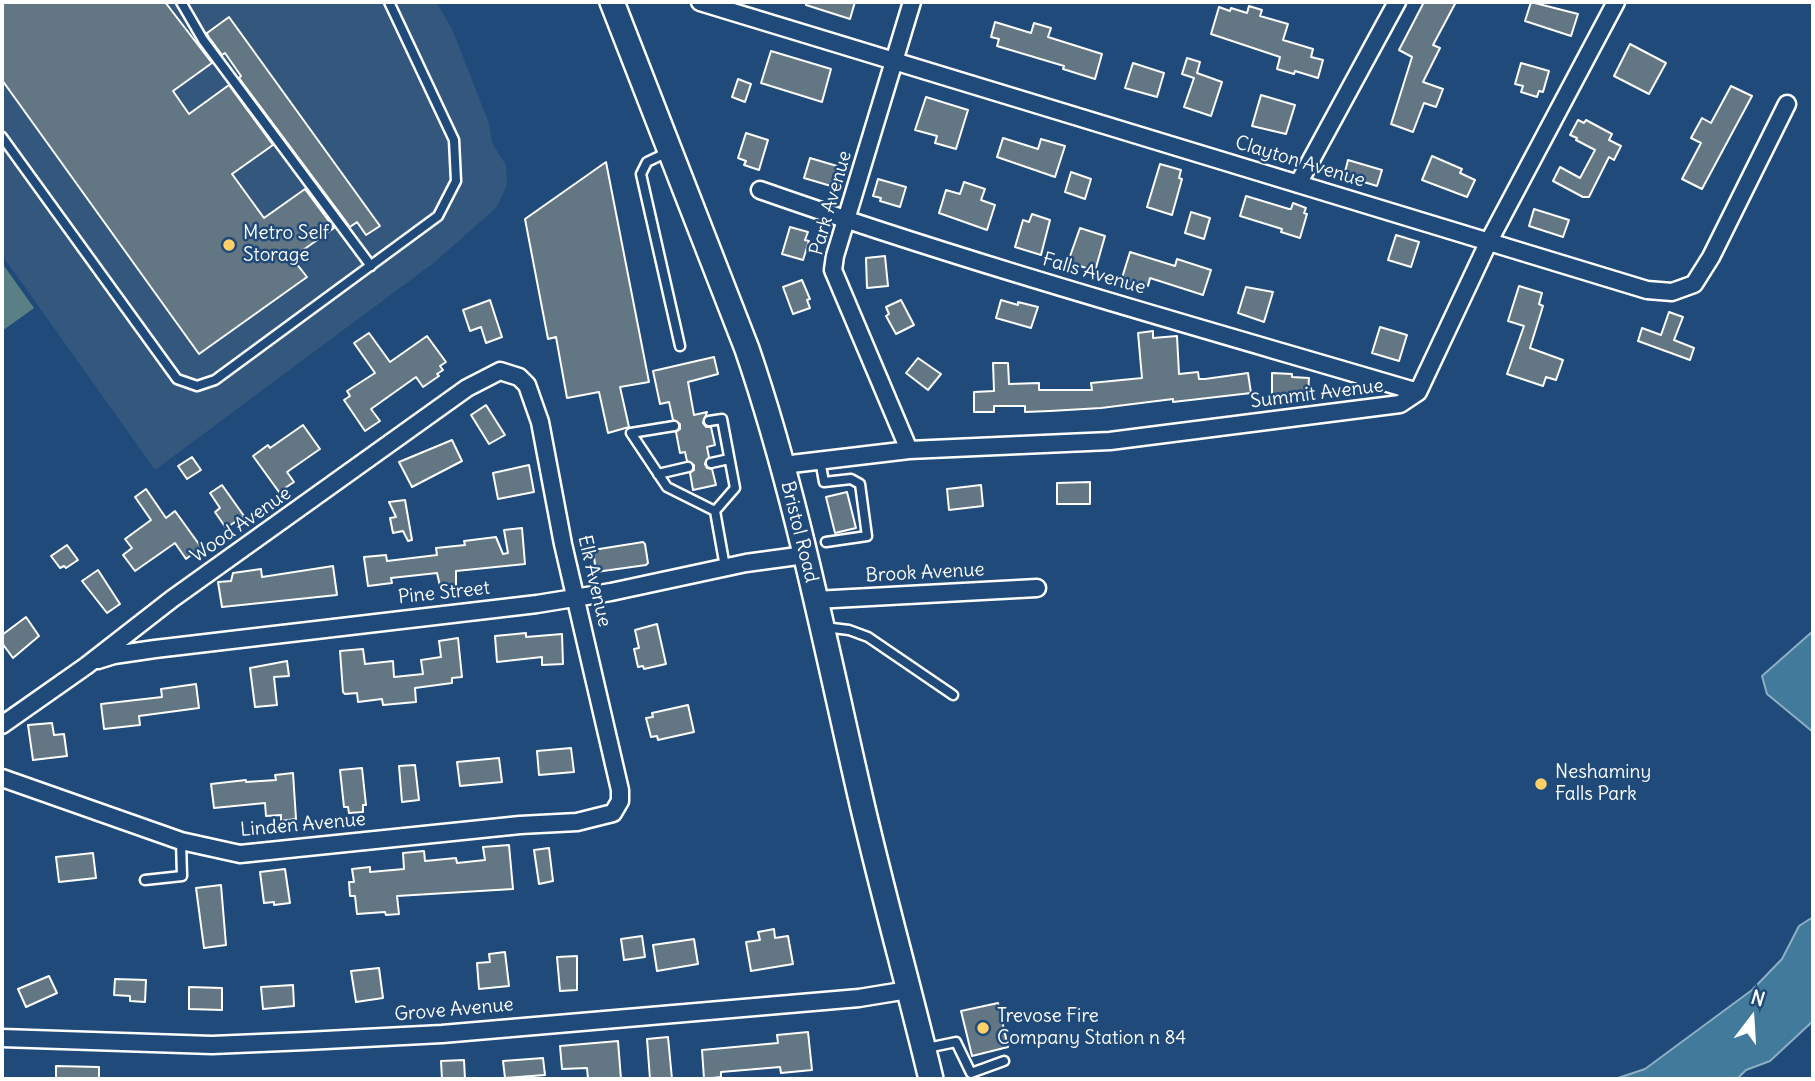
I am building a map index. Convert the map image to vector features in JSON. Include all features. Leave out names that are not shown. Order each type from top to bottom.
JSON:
[{"type":"main road","name":"Bristol Road","points":[[612,2],[747,349],[783,465],[867,826],[931,1079]]},
{"type":"street","name":"Clayton Avenue","points":[[700,2],[1647,290],[1672,292],[1694,284],[1711,257],[1787,104]]},
{"type":"street","name":"Park Avenue","points":[[909,450],[833,270],[912,2]]},
{"type":"street","points":[[1418,392],[1489,241],[1616,2]]},
{"type":"street","points":[[1298,184],[1390,3]]},
{"type":"street","name":"Falls Avenue","points":[[760,190],[846,221],[1418,392]]},
{"type":"street","name":"Wood Avenue","points":[[2,725],[86,666],[172,598],[467,388],[492,373],[509,373]]},
{"type":"street","name":"Elk Avenue","points":[[509,373],[519,377],[527,385],[537,412],[620,790],[617,809]]},
{"type":"street","name":"Summit Avenue","points":[[783,465],[909,450],[1110,442],[1400,404],[1418,392]]},
{"type":"street","name":"Pine Street","points":[[86,666],[114,655],[155,649],[577,598],[725,567],[805,555]]},
{"type":"street","name":"Brook Avenue","points":[[816,600],[1037,587]]},
{"type":"street","name":"Linden Avenue","points":[[2,778],[181,841],[240,854],[520,825],[577,822],[600,818],[617,809]]},
{"type":"street","name":"Grove Avenue","points":[[2,1038],[212,1045],[442,1034],[859,998],[908,990]]},
{"type":"lane","points":[[181,2],[203,40],[371,266]]},
{"type":"lane","points":[[2,137],[177,379],[197,386],[215,380],[438,216],[456,181],[454,140],[389,2]]},
{"type":"lane","points":[[671,151],[647,162],[641,174],[680,346]]},
{"type":"lane","points":[[709,421],[722,419],[734,488],[715,511],[725,567]]},
{"type":"lane","points":[[674,426],[631,433],[667,486],[715,511]]},
{"type":"lane","points":[[711,463],[729,459]]},
{"type":"lane","points":[[820,460],[824,482],[851,479],[860,484],[867,536],[826,542]]},
{"type":"lane","points":[[658,474],[688,467]]},
{"type":"lane","points":[[821,626],[849,630],[868,637],[953,695]]},
{"type":"lane","points":[[145,880],[182,876],[181,841]]},
{"type":"lane","points":[[924,1049],[956,1042],[971,1073],[1004,1061]]},
{"type":"shaded area","name":"Metro Self Storage","points":[[2,2],[436,2],[452,29],[489,123],[492,143],[506,165],[507,185],[497,207],[435,262],[155,470],[2,255]]},
{"type":"shaded area","points":[[1813,631],[1813,732],[1767,694],[1762,676]]},
{"type":"shaded area","points":[[1813,917],[1813,1021],[1770,1061],[1746,1070],[1737,1079],[1615,1079],[1645,1069],[1752,990],[1782,959],[1799,926]]},
{"type":"green space","points":[[2,263],[34,308],[2,331]]},
{"type":"building","points":[[2,2],[165,2],[212,63],[173,91],[189,114],[229,85],[273,145],[232,174],[264,218],[305,189],[334,228],[292,258],[307,277],[199,354],[2,80]]},
{"type":"building","points":[[806,2],[855,2],[850,19],[806,5]]},
{"type":"building","points":[[1424,2],[1456,2],[1433,45],[1440,48],[1423,82],[1443,89],[1436,107],[1424,103],[1413,132],[1391,124],[1412,57],[1399,50]]},
{"type":"building","points":[[1531,2],[1578,14],[1571,36],[1525,21]]},
{"type":"building","points":[[1249,6],[1262,10],[1260,16],[1288,24],[1283,40],[1313,49],[1311,57],[1323,60],[1318,78],[1277,69],[1280,57],[1211,34],[1219,7],[1247,13]]},
{"type":"building","points":[[229,17],[380,226],[366,235],[357,222],[350,227],[239,78],[241,76],[225,53],[222,55],[208,36],[207,33]]},
{"type":"building","points":[[995,22],[1031,33],[1034,23],[1051,28],[1048,37],[1102,54],[1095,79],[1063,69],[1064,66],[997,46],[999,39],[991,37]]},
{"type":"building","points":[[1630,44],[1666,63],[1649,94],[1614,76]]},
{"type":"building","points":[[771,51],[831,69],[822,102],[761,83]]},
{"type":"building","points":[[1187,58],[1200,62],[1197,73],[1222,82],[1211,116],[1184,107],[1194,78],[1182,74]]},
{"type":"building","points":[[1133,63],[1164,73],[1157,97],[1125,88]]},
{"type":"building","points":[[1521,63],[1549,71],[1543,92],[1539,91],[1537,97],[1521,92],[1523,86],[1515,84]]},
{"type":"building","points":[[738,79],[751,84],[745,102],[732,97]]},
{"type":"building","points":[[1731,86],[1752,96],[1702,189],[1682,179],[1701,143],[1691,138],[1702,118],[1711,123]]},
{"type":"building","points":[[1261,95],[1295,105],[1286,134],[1252,126]]},
{"type":"building","points":[[926,97],[968,110],[956,149],[935,143],[937,136],[915,130]]},
{"type":"building","points":[[1578,120],[1584,123],[1586,120],[1612,134],[1609,140],[1621,146],[1614,160],[1609,157],[1589,197],[1583,197],[1553,181],[1560,167],[1580,178],[1595,150],[1570,135]]},
{"type":"building","points":[[746,133],[768,140],[759,170],[744,165],[746,161],[738,158]]},
{"type":"building","points":[[1003,138],[1038,149],[1041,139],[1065,146],[1055,177],[997,157]]},
{"type":"building","points":[[1432,156],[1462,169],[1460,173],[1475,180],[1467,197],[1422,180]]},
{"type":"building","points":[[810,158],[837,166],[831,186],[804,178]]},
{"type":"building","points":[[1348,160],[1382,170],[1377,186],[1344,176]]},
{"type":"building","points":[[606,162],[649,382],[620,387],[629,427],[608,433],[599,392],[567,398],[556,337],[548,339],[525,219]]},
{"type":"building","points":[[1160,164],[1181,170],[1179,178],[1182,179],[1172,215],[1147,207]]},
{"type":"building","points":[[1071,172],[1091,179],[1085,199],[1065,192]]},
{"type":"building","points":[[878,179],[906,187],[900,207],[873,196]]},
{"type":"building","points":[[964,182],[985,189],[981,200],[995,205],[987,230],[939,213],[946,190],[960,194]]},
{"type":"building","points":[[1246,196],[1289,209],[1293,203],[1306,208],[1304,213],[1307,214],[1300,238],[1281,232],[1282,229],[1240,216]]},
{"type":"building","points":[[1534,209],[1569,220],[1563,237],[1529,226]]},
{"type":"building","points":[[1191,212],[1210,218],[1204,239],[1185,233]]},
{"type":"building","points":[[1032,214],[1050,220],[1041,255],[1015,247],[1023,220],[1029,222]]},
{"type":"building","points":[[790,227],[808,232],[805,240],[809,241],[803,260],[782,254]]},
{"type":"building","points":[[1080,228],[1105,236],[1095,271],[1068,262]]},
{"type":"building","points":[[1396,235],[1419,242],[1411,267],[1388,260]]},
{"type":"building","points":[[1130,252],[1175,266],[1177,259],[1211,270],[1203,295],[1150,278],[1148,286],[1122,278]]},
{"type":"building","points":[[885,256],[888,286],[867,288],[866,258]]},
{"type":"building","points":[[802,280],[810,299],[807,300],[810,308],[793,314],[783,287]]},
{"type":"building","points":[[1519,286],[1542,293],[1539,304],[1543,306],[1530,348],[1563,360],[1556,380],[1546,377],[1543,386],[1507,374],[1524,326],[1508,321]]},
{"type":"building","points":[[1246,287],[1273,292],[1264,322],[1238,313]]},
{"type":"building","points":[[490,300],[502,337],[486,343],[481,327],[470,331],[463,310]]},
{"type":"building","points":[[901,300],[914,325],[896,334],[886,316],[889,314],[886,307]]},
{"type":"building","points":[[1001,300],[1038,307],[1031,328],[996,318]]},
{"type":"building","points":[[1669,312],[1683,317],[1674,340],[1694,348],[1690,360],[1638,341],[1642,328],[1661,335]]},
{"type":"building","points":[[1380,327],[1407,335],[1399,361],[1372,353]]},
{"type":"building","points":[[1153,331],[1153,338],[1177,336],[1179,374],[1198,372],[1199,379],[1205,379],[1248,373],[1251,393],[1101,408],[1025,412],[1025,406],[994,406],[994,412],[974,412],[974,392],[994,391],[993,363],[1008,363],[1009,384],[1039,383],[1039,390],[1092,390],[1091,383],[1142,378],[1138,333]]},
{"type":"building","points":[[369,333],[390,362],[427,336],[446,362],[440,366],[443,370],[437,374],[439,376],[423,387],[416,377],[371,409],[380,421],[365,431],[344,400],[350,396],[347,391],[375,373],[354,343]]},
{"type":"building","points":[[714,357],[718,374],[688,382],[694,415],[707,412],[703,423],[706,427],[711,427],[715,445],[707,447],[709,457],[705,464],[712,469],[716,485],[693,490],[690,473],[694,470],[694,465],[687,461],[685,452],[680,453],[676,432],[680,429],[680,424],[673,420],[669,402],[660,404],[653,371]]},
{"type":"building","points":[[918,358],[941,374],[928,390],[906,373]]},
{"type":"building","points":[[1272,373],[1309,378],[1308,395],[1272,394]]},
{"type":"building","points":[[486,405],[505,435],[489,444],[471,415]]},
{"type":"building","points":[[303,425],[320,449],[287,472],[294,482],[279,492],[253,456],[268,445],[270,448]]},
{"type":"building","points":[[452,440],[462,461],[412,487],[399,462]]},
{"type":"building","points":[[192,457],[201,470],[187,479],[178,466]]},
{"type":"building","points":[[529,465],[534,492],[498,499],[493,473]]},
{"type":"building","points":[[1090,482],[1090,504],[1057,504],[1057,483]]},
{"type":"building","points":[[222,485],[244,516],[226,528],[215,512],[220,508],[210,493]]},
{"type":"building","points":[[981,485],[983,506],[949,510],[947,489]]},
{"type":"building","points":[[146,489],[166,518],[175,511],[201,547],[186,559],[175,543],[135,571],[123,555],[132,548],[125,539],[151,520],[135,497]]},
{"type":"building","points":[[847,492],[856,528],[835,533],[826,497]]},
{"type":"building","points":[[405,500],[412,540],[408,541],[403,531],[393,533],[390,518],[396,517],[389,502]]},
{"type":"building","points":[[522,528],[525,564],[456,571],[456,588],[441,590],[437,573],[391,578],[392,583],[368,586],[364,557],[386,555],[387,561],[437,555],[436,548],[465,545],[464,541],[496,537],[503,554],[508,553],[504,530]]},
{"type":"building","points":[[643,542],[648,563],[646,565],[596,572],[593,550]]},
{"type":"building","points":[[67,545],[78,560],[66,568],[60,568],[51,556]]},
{"type":"building","points":[[333,566],[337,595],[222,607],[218,582],[231,581],[233,573],[261,569],[262,577]]},
{"type":"building","points":[[98,570],[120,604],[107,613],[82,581]]},
{"type":"building","points":[[26,617],[39,636],[13,658],[2,643],[2,635]]},
{"type":"building","points":[[657,624],[666,664],[644,669],[643,666],[638,667],[634,649],[639,648],[635,630]]},
{"type":"building","points":[[526,633],[526,637],[562,634],[563,664],[542,665],[542,657],[497,662],[495,636]]},
{"type":"building","points":[[458,638],[462,677],[452,678],[452,683],[415,688],[416,702],[383,705],[382,699],[358,702],[357,693],[343,692],[340,651],[363,649],[365,664],[393,661],[394,677],[423,674],[421,660],[441,657],[439,641]]},
{"type":"building","points":[[287,661],[289,676],[274,677],[277,705],[255,707],[250,668]]},
{"type":"building","points":[[196,684],[199,708],[139,716],[140,725],[104,729],[101,704],[162,697],[161,689]]},
{"type":"building","points":[[688,705],[694,732],[658,740],[657,736],[651,737],[646,718],[653,717],[652,713]]},
{"type":"building","points":[[52,723],[54,735],[64,734],[67,756],[33,760],[28,725]]},
{"type":"building","points":[[571,748],[574,772],[539,775],[537,751]]},
{"type":"building","points":[[499,758],[502,782],[460,786],[457,762]]},
{"type":"building","points":[[415,765],[419,800],[402,802],[399,766]]},
{"type":"building","points":[[362,768],[366,805],[363,805],[363,812],[349,813],[348,807],[344,807],[340,770]]},
{"type":"building","points":[[293,773],[296,819],[281,821],[281,815],[266,816],[265,803],[214,808],[211,784],[276,780],[275,775]]},
{"type":"building","points":[[509,845],[513,889],[397,896],[399,914],[386,915],[385,912],[357,914],[355,896],[350,896],[349,882],[354,882],[352,869],[370,867],[370,872],[404,869],[403,853],[424,851],[425,861],[456,858],[457,863],[485,860],[483,847]]},
{"type":"building","points":[[549,848],[553,881],[539,884],[534,850]]},
{"type":"building","points":[[93,853],[96,878],[59,882],[56,857]]},
{"type":"building","points":[[285,869],[290,903],[264,903],[260,872]]},
{"type":"building","points":[[221,885],[226,945],[204,948],[196,888]]},
{"type":"building","points":[[774,929],[775,938],[788,936],[793,964],[751,971],[746,942],[760,940],[758,932]]},
{"type":"building","points":[[642,936],[645,957],[624,960],[621,939]]},
{"type":"building","points":[[694,939],[698,964],[657,971],[653,945]]},
{"type":"building","points":[[505,952],[509,986],[479,989],[477,963],[490,962],[489,954]]},
{"type":"building","points":[[577,956],[577,990],[560,991],[557,957]]},
{"type":"building","points":[[379,968],[383,998],[356,1002],[351,971]]},
{"type":"building","points":[[49,976],[57,993],[26,1007],[18,989]]},
{"type":"building","points":[[115,979],[146,980],[145,1002],[130,1001],[130,996],[114,995]]},
{"type":"building","points":[[293,985],[294,1006],[263,1009],[261,987]]},
{"type":"building","points":[[189,987],[222,988],[222,1010],[189,1009]]},
{"type":"building","points":[[998,1003],[1008,1047],[972,1056],[961,1011]]},
{"type":"building","points":[[808,1032],[812,1070],[781,1073],[780,1067],[721,1072],[721,1077],[704,1079],[702,1050],[778,1043],[777,1035]]},
{"type":"building","points":[[668,1037],[672,1079],[650,1079],[647,1039]]},
{"type":"building","points":[[618,1041],[621,1079],[588,1079],[587,1068],[562,1069],[560,1046]]},
{"type":"building","points":[[543,1058],[545,1075],[505,1078],[503,1061]]},
{"type":"building","points":[[464,1060],[465,1079],[442,1079],[441,1061]]},
{"type":"building","points":[[56,1066],[99,1067],[99,1079],[56,1079]]},
{"type":"place","name":"Metro Self Storage","points":[[229,245]]},
{"type":"place","name":"Neshaminy Falls Park","points":[[1541,784]]},
{"type":"place","name":"Trevose Fire Company Station n 84","points":[[983,1028]]}]
